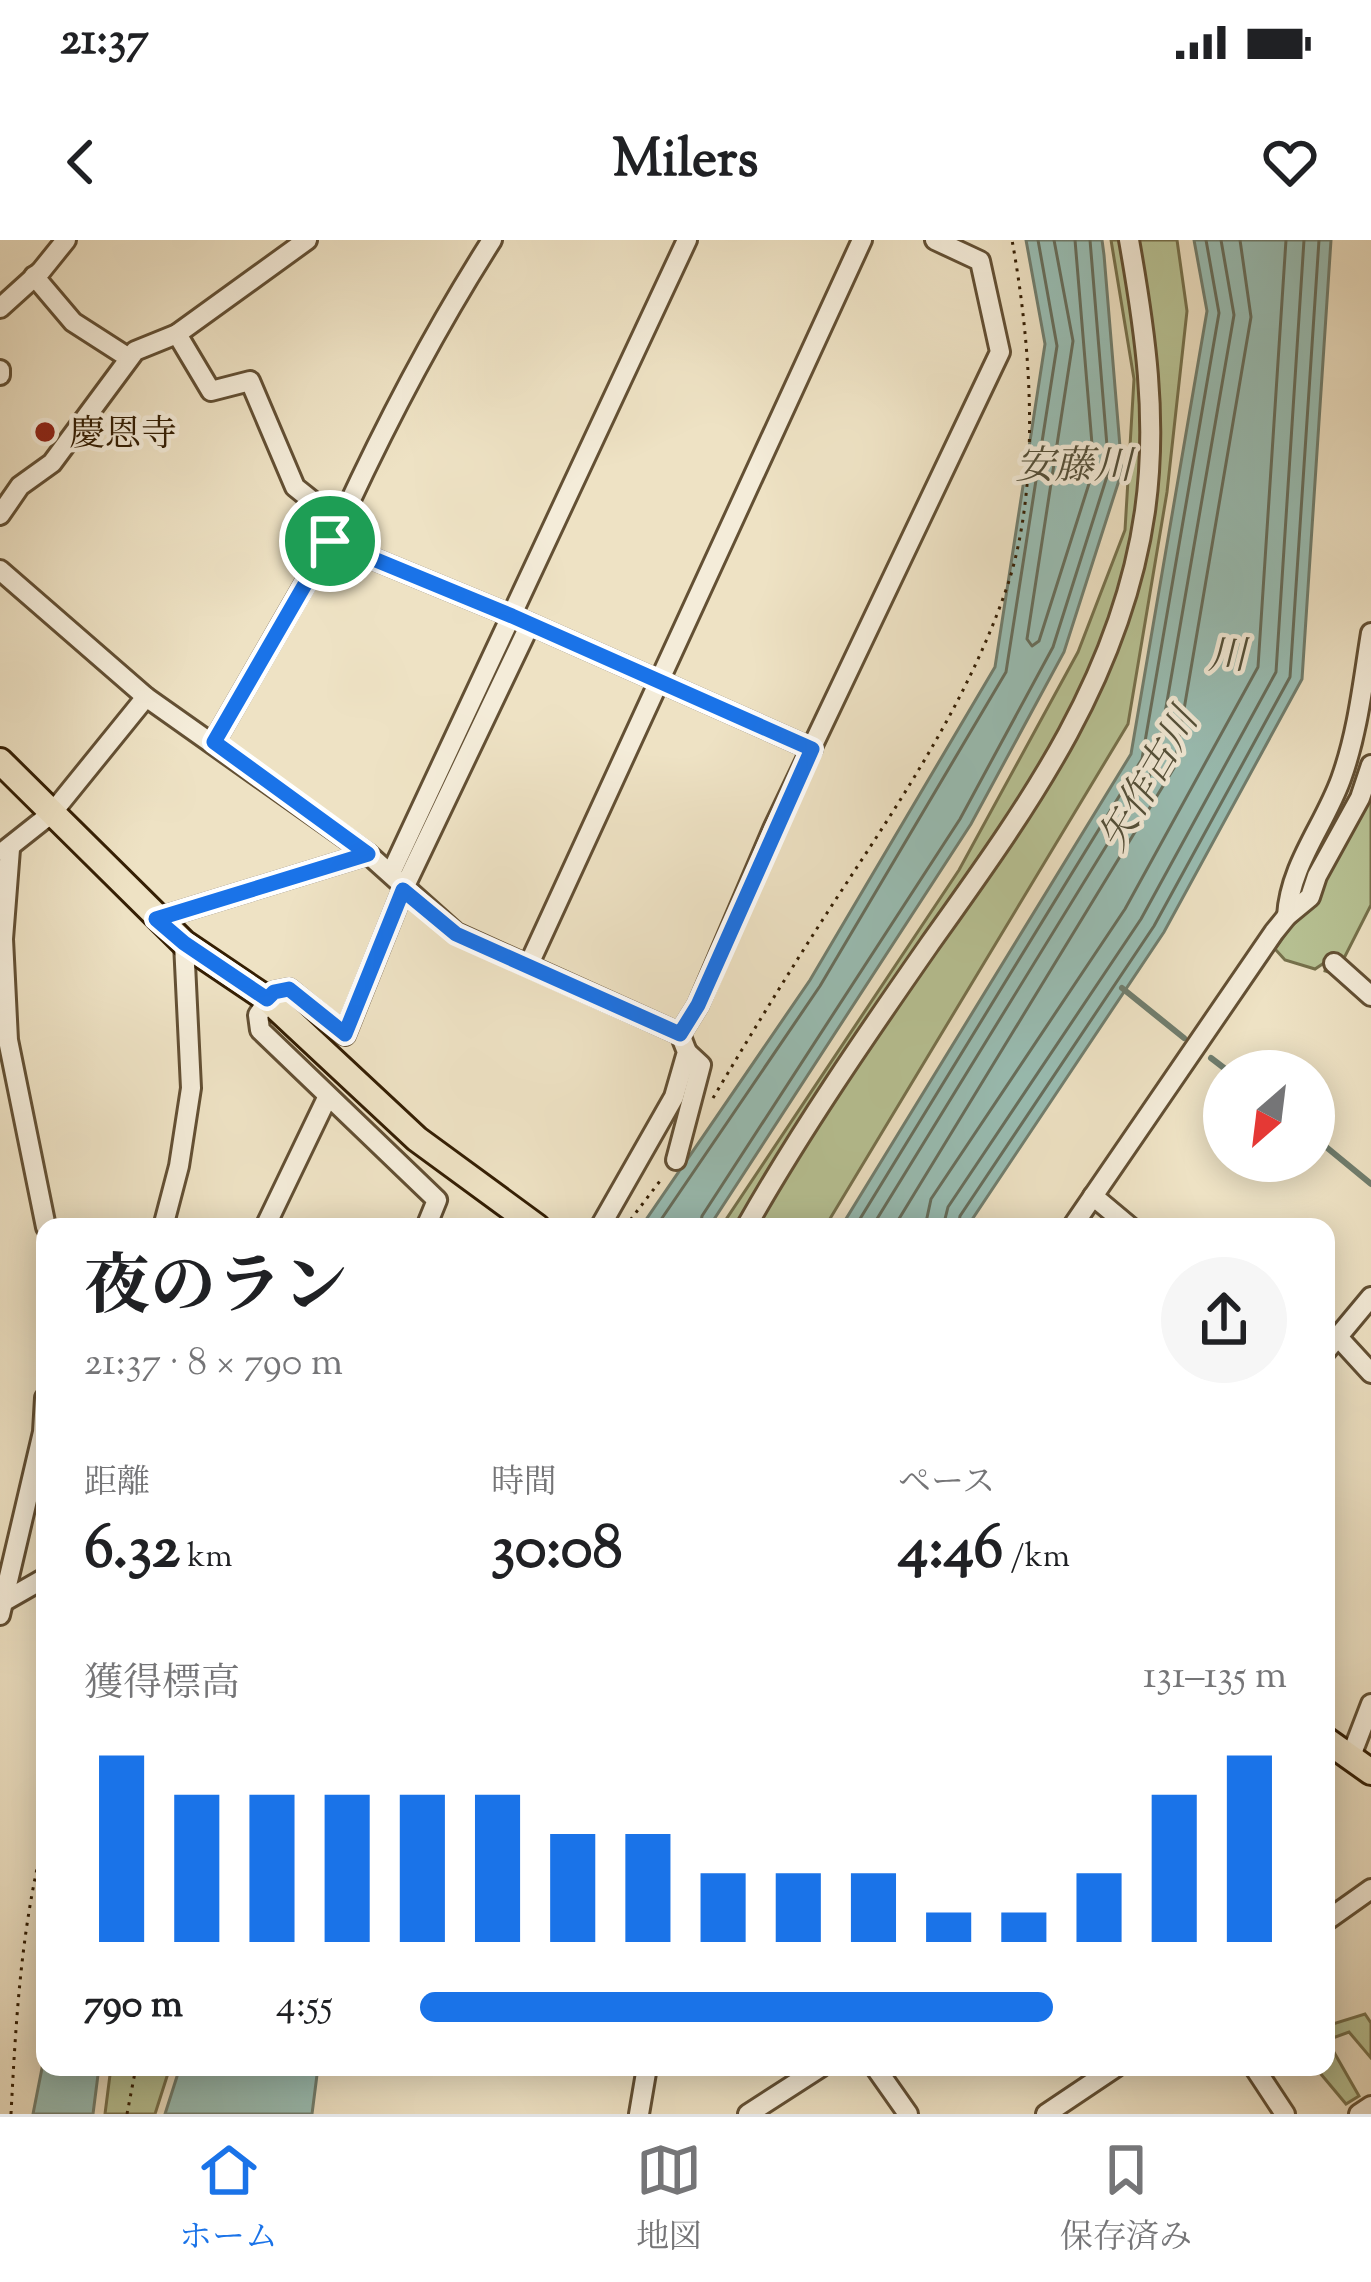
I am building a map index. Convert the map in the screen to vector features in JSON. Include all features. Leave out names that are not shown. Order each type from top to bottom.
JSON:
[{"type":"main road","points":[[0,761],[156,919],[267,999],[417,1138],[524,1218]]},
{"type":"main road","points":[[1335,1745],[1361,1764]]},
{"type":"street","points":[[0,308],[66,240]]},
{"type":"street","points":[[0,515],[20,486],[52,463],[134,351],[177,334],[307,240]]},
{"type":"street","points":[[214,742],[335,532],[385,424],[449,308],[492,240]]},
{"type":"street","points":[[430,1218],[437,1200],[260,1030],[258,1015],[274,992],[289,989],[345,1034],[397,881],[521,620],[687,240]]},
{"type":"street","points":[[529,964],[862,240]]},
{"type":"street","points":[[605,1218],[674,1096],[684,1043],[698,1005],[812,749],[1000,352],[980,261],[935,240]]},
{"type":"street","points":[[751,1218],[883,1013],[1041,785],[1089,695],[1130,590],[1146,508],[1151,395],[1129,240]]},
{"type":"street","points":[[34,276],[73,322],[129,358]]},
{"type":"street","points":[[177,334],[211,391],[250,381],[295,487],[335,532],[812,749]]},
{"type":"street","points":[[0,478],[20,486]]},
{"type":"street","points":[[0,571],[146,697],[368,854],[456,934],[529,964],[684,1043],[701,1065],[676,1160]]},
{"type":"street","points":[[1287,916],[1288,889],[1333,800],[1347,761],[1371,633]]},
{"type":"street","points":[[44,1218],[8,1040],[5,851],[52,813],[146,697]]},
{"type":"street","points":[[1078,1218],[1287,916],[1310,897],[1316,876],[1360,798],[1371,765]]},
{"type":"street","points":[[156,919],[368,854]]},
{"type":"street","points":[[165,1218],[179,1166],[190,1088],[184,943]]},
{"type":"street","points":[[1334,963],[1371,996]]},
{"type":"street","points":[[270,1218],[327,1098]]},
{"type":"street","points":[[1093,1196],[1119,1218]]},
{"type":"street","points":[[1335,1340],[1371,1297]]},
{"type":"street","points":[[1335,1346],[1371,1372]]},
{"type":"street","points":[[2,1608],[6,1567],[36,1458]]},
{"type":"street","points":[[2,1608],[36,1584]]},
{"type":"street","points":[[1361,1764],[1371,1704]]},
{"type":"street","points":[[1335,1915],[1371,1889]]},
{"type":"street","points":[[639,2114],[645,2076]]},
{"type":"street","points":[[748,2114],[807,2076]]},
{"type":"street","points":[[881,2076],[908,2114]]},
{"type":"street","points":[[1046,2114],[1103,2076]]},
{"type":"street","points":[[1260,2076],[1286,2114]]},
{"type":"street","points":[[1359,2114],[1371,2106]]},
{"type":"path","points":[[705,1112],[770,1001],[906,792],[964,688],[1009,581],[1026,491],[1027,382],[1021,286],[1012,240]]},
{"type":"path","points":[[633,1218],[676,1160]]},
{"type":"path","points":[[10,2114],[22,1945],[36,1877]]},
{"type":"path","points":[[127,2114],[134,2076]]},
{"type":"green space","points":[[1111,240],[1177,240],[1187,311],[1167,492],[1128,724],[830,1218],[727,1218],[959,870],[1078,652],[1125,530],[1134,379]]},
{"type":"green space","points":[[1371,776],[1371,905],[1336,974],[1325,971],[1327,961],[1315,969],[1285,960],[1275,949],[1300,914]]},
{"type":"green space","points":[[1365,2014],[1371,2023],[1371,2058],[1349,2032],[1335,2037],[1335,2023]]},
{"type":"green space","points":[[1335,2054],[1359,2096],[1346,2104],[1323,2076],[1335,2076]]},
{"type":"green space","points":[[110,2076],[167,2076],[155,2114],[105,2114]]},
{"type":"water","name":"安藤川","points":[[1026,240],[1102,240],[1122,471],[1064,652],[971,824],[715,1218],[647,1218],[810,980],[995,667],[1045,344]]},
{"type":"water","name":"川","points":[[1194,240],[1331,240],[1302,679],[1164,932],[973,1218],[847,1218],[1131,754],[1207,311]]},
{"type":"water","points":[[40,2076],[98,2076],[93,2114],[33,2114]]},
{"type":"water","points":[[177,2076],[317,2076],[312,2114],[165,2114]]},
{"type":"waterway","points":[[1122,988],[1184,1038]]},
{"type":"waterway","points":[[1335,1154],[1371,1184]]},
{"type":"place","name":"慶恩寺","points":[[45,432]]},
{"type":"route","points":[[330,541],[812,749],[698,1005],[680,1034],[456,934],[403,890],[345,1034],[289,989],[267,999],[156,919],[368,854],[214,742],[330,541]]},
{"type":"water label","name":"矢作古川","points":[[1147,779]]}]
